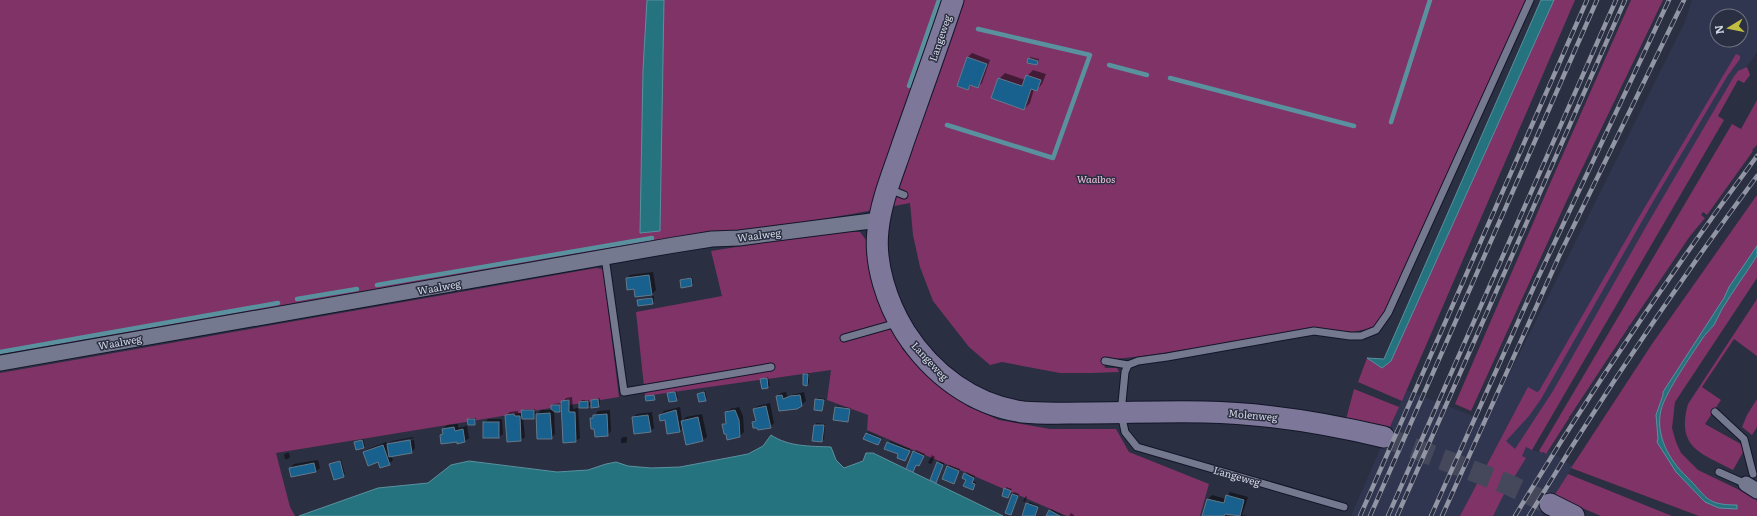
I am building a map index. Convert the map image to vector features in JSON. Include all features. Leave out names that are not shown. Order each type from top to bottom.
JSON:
[{"type":"main road","name":"Langeweg","points":[[953,0],[896,192],[879,220],[877,246],[880,270],[888,296],[899,322],[913,344],[930,364],[949,382],[971,395],[1023,412],[1121,413]]},
{"type":"main road","name":"Molenweg","points":[[1121,413],[1204,412],[1265,416],[1344,428],[1384,437]]},
{"type":"main road","points":[[1550,504],[1574,516]]},
{"type":"street","name":"Waalweg","points":[[0,363],[436,288],[605,256],[704,240],[739,238],[879,220]]},
{"type":"lane","points":[[1105,361],[1128,365],[1138,361],[1314,331],[1360,336],[1376,330],[1388,313],[1530,0]]},
{"type":"lane","points":[[605,256],[624,392],[771,367]]},
{"type":"lane","points":[[844,338],[899,322]]},
{"type":"lane","points":[[1121,413],[1125,372],[1128,365]]},
{"type":"lane","points":[[1716,412],[1744,439],[1752,483],[1719,472]]},
{"type":"lane","name":"Langeweg","points":[[1121,413],[1125,432],[1137,447],[1344,507]]},
{"type":"shaded area","points":[[647,0],[664,0],[660,231],[640,233],[643,70]]},
{"type":"shaded area","points":[[1541,0],[1554,0],[1391,361],[1382,368],[1367,358],[1384,359]]},
{"type":"shaded area","points":[[1692,0],[1757,0],[1757,52],[1738,79],[1597,325],[1532,450],[1546,454],[1548,450],[1573,466],[1542,516],[1351,516],[1406,390],[1486,421],[1685,22]]},
{"type":"shaded area","points":[[1757,246],[1757,256],[1722,309],[1714,325],[1703,337],[1679,374],[1668,393],[1661,410],[1660,429],[1662,438],[1674,463],[1707,498],[1726,505],[1737,505],[1737,509],[1719,508],[1705,502],[1676,472],[1657,442],[1656,415],[1663,392],[1724,298],[1729,287]]},
{"type":"shaded area","points":[[771,435],[792,444],[831,447],[836,460],[844,468],[863,461],[866,453],[873,453],[1003,516],[299,516],[378,488],[428,483],[451,465],[469,461],[557,472],[588,470],[616,462],[628,466],[651,468],[680,467],[748,454],[763,446]]},
{"type":"green space","name":"Waalbos","points":[[0,0],[1527,0],[1389,304],[1373,328],[1352,332],[1348,331],[1195,348],[1139,357],[1104,359],[1105,368],[1117,368],[1119,372],[1060,373],[1002,362],[990,365],[969,347],[933,301],[920,267],[913,235],[910,203],[852,214],[0,356]]},
{"type":"green space","points":[[1554,0],[1575,0],[1402,401],[1358,382],[1367,358],[1382,368],[1391,361]]},
{"type":"green space","points":[[1631,0],[1663,0],[1567,200],[1471,411],[1455,404]]},
{"type":"green space","points":[[1736,54],[1740,56],[1740,59],[1728,75],[1654,200],[1541,399],[1529,416],[1506,441],[1515,449],[1553,391],[1648,223],[1733,78],[1738,71],[1747,67],[1750,75],[1744,83],[1738,80],[1718,116],[1724,120],[1532,450],[1526,447],[1522,456],[1526,458],[1513,479],[1509,478],[1502,492],[1504,494],[1493,516],[1460,516],[1528,387],[1537,392],[1539,391],[1639,217]]},
{"type":"green space","points":[[1757,100],[1757,145],[1707,215],[1703,212],[1701,215],[1705,218],[1690,236],[1628,327],[1569,416],[1546,454],[1543,452],[1542,453],[1539,451],[1732,124],[1741,129]]},
{"type":"green space","points":[[1757,195],[1757,278],[1675,402],[1672,428],[1681,453],[1698,470],[1754,497],[1757,501],[1757,516],[1699,516],[1571,468],[1652,344]]},
{"type":"green space","points":[[837,231],[860,232],[866,240],[882,309],[903,350],[937,385],[969,407],[999,420],[1050,429],[1116,429],[1129,452],[1209,484],[1200,516],[1067,516],[867,430],[868,415],[827,400],[831,370],[645,396],[636,312],[722,296],[711,251]]},
{"type":"green space","points":[[596,268],[603,269],[619,397],[276,453],[290,507],[295,516],[0,516],[0,373]]},
{"type":"green space","points":[[1757,299],[1757,356],[1734,339],[1702,387],[1721,400],[1705,424],[1746,447],[1733,470],[1711,459],[1694,447],[1685,430],[1685,419],[1688,404]]},
{"type":"green space","points":[[1354,389],[1399,407],[1389,429],[1346,419]]},
{"type":"green space","points":[[1757,399],[1757,427],[1752,435],[1742,427],[1747,415]]},
{"type":"green space","points":[[1568,474],[1672,516],[1601,516],[1554,496]]},
{"type":"building","points":[[967,57],[987,64],[978,88],[970,85],[968,90],[957,86]]},
{"type":"building","points":[[1028,58],[1038,61],[1037,65],[1027,63]]},
{"type":"building","points":[[1026,75],[1041,80],[1037,91],[1031,89],[1024,110],[991,98],[998,78],[1022,86]]},
{"type":"building","points":[[649,275],[652,295],[635,297],[634,289],[627,290],[626,278]]},
{"type":"building","points":[[691,278],[692,286],[681,288],[680,280]]},
{"type":"building","points":[[652,298],[653,304],[638,306],[637,300]]},
{"type":"building","points":[[803,374],[808,374],[807,386],[803,385]]},
{"type":"building","points":[[767,378],[768,388],[762,389],[760,379]]},
{"type":"building","points":[[675,392],[677,401],[669,402],[667,393]]},
{"type":"building","points":[[704,392],[706,401],[699,402],[697,394]]},
{"type":"building","points":[[654,395],[655,400],[646,401],[645,396]]},
{"type":"building","points":[[782,395],[783,399],[790,396],[800,395],[802,406],[797,409],[779,411],[776,396]]},
{"type":"building","points":[[598,399],[599,407],[591,408],[591,400]]},
{"type":"building","points":[[815,399],[824,400],[822,411],[814,410]]},
{"type":"building","points":[[569,400],[569,412],[575,412],[576,442],[563,443],[561,401]]},
{"type":"building","points":[[588,401],[588,408],[579,408],[579,402]]},
{"type":"building","points":[[551,405],[560,405],[560,412],[555,412],[551,409]]},
{"type":"building","points":[[766,406],[771,428],[758,430],[757,428],[753,428],[752,422],[756,421],[753,409]]},
{"type":"building","points":[[835,407],[850,409],[848,422],[833,420]]},
{"type":"building","points":[[521,410],[534,410],[534,419],[522,419]]},
{"type":"building","points":[[676,410],[680,432],[667,434],[665,420],[660,421],[659,415]]},
{"type":"building","points":[[735,410],[739,420],[740,437],[727,440],[722,424],[726,424],[725,412]]},
{"type":"building","points":[[550,413],[552,439],[537,439],[536,414]]},
{"type":"building","points":[[514,414],[515,416],[520,416],[521,441],[507,442],[505,415]]},
{"type":"building","points":[[607,414],[608,436],[595,437],[594,429],[591,429],[590,418],[593,418],[593,415]]},
{"type":"building","points":[[648,415],[651,432],[634,434],[632,417]]},
{"type":"building","points":[[698,417],[703,441],[686,445],[681,421]]},
{"type":"building","points":[[467,419],[475,419],[475,425],[468,425]]},
{"type":"building","points":[[483,422],[499,422],[499,438],[483,438]]},
{"type":"building","points":[[814,425],[824,425],[822,442],[812,441]]},
{"type":"building","points":[[454,427],[455,431],[463,429],[465,442],[457,444],[457,442],[441,444],[440,435],[443,434],[442,429]]},
{"type":"building","points":[[866,433],[881,439],[878,445],[863,439]]},
{"type":"building","points":[[362,440],[364,448],[356,450],[354,442]]},
{"type":"building","points":[[410,440],[412,453],[389,457],[387,444]]},
{"type":"building","points":[[887,442],[910,451],[905,461],[897,458],[898,454],[884,449]]},
{"type":"building","points":[[383,445],[390,465],[380,468],[378,462],[368,466],[363,452]]},
{"type":"building","points":[[913,451],[924,456],[919,466],[916,465],[913,472],[906,469]]},
{"type":"building","points":[[340,461],[344,477],[334,480],[329,464]]},
{"type":"building","points":[[937,462],[943,465],[936,483],[930,480]]},
{"type":"building","points":[[314,463],[316,472],[291,477],[289,468]]},
{"type":"building","points":[[947,466],[959,471],[954,484],[942,479]]},
{"type":"building","points":[[964,473],[974,478],[972,483],[975,484],[973,490],[963,486],[966,480],[962,478]]},
{"type":"building","points":[[1004,488],[1011,491],[1008,498],[1002,496]]},
{"type":"building","points":[[1012,494],[1018,496],[1011,515],[1005,513]]},
{"type":"building","points":[[1226,495],[1244,500],[1240,516],[1225,514],[1224,516],[1202,516],[1207,499],[1224,503]]},
{"type":"building","points":[[1026,503],[1038,507],[1035,516],[1022,516]]},
{"type":"building","points":[[1049,510],[1060,516],[1046,516]]},
{"type":"waterway","points":[[909,86],[939,0]]},
{"type":"waterway","points":[[1391,122],[1430,0]]},
{"type":"waterway","points":[[947,125],[1053,158],[1090,55],[978,29]]},
{"type":"waterway","points":[[1109,65],[1147,75]]},
{"type":"waterway","points":[[1170,78],[1354,126]]},
{"type":"waterway","points":[[377,285],[652,238]]},
{"type":"waterway","points":[[297,299],[357,289]]},
{"type":"waterway","points":[[0,352],[278,303]]},
{"type":"tunnel","points":[[1384,437],[1507,484],[1550,504]]},
{"type":"railway","points":[[1360,516],[1587,0]]},
{"type":"railway","points":[[1370,516],[1597,0]]},
{"type":"railway","points":[[1388,516],[1616,0]]},
{"type":"railway","points":[[1397,516],[1625,0]]},
{"type":"railway","points":[[1431,516],[1536,282],[1669,0]]},
{"type":"railway","points":[[1442,516],[1561,252],[1684,0]]},
{"type":"railway","points":[[1515,516],[1572,424],[1662,288],[1757,156]]},
{"type":"railway","points":[[1529,516],[1639,343],[1757,176]]}]
